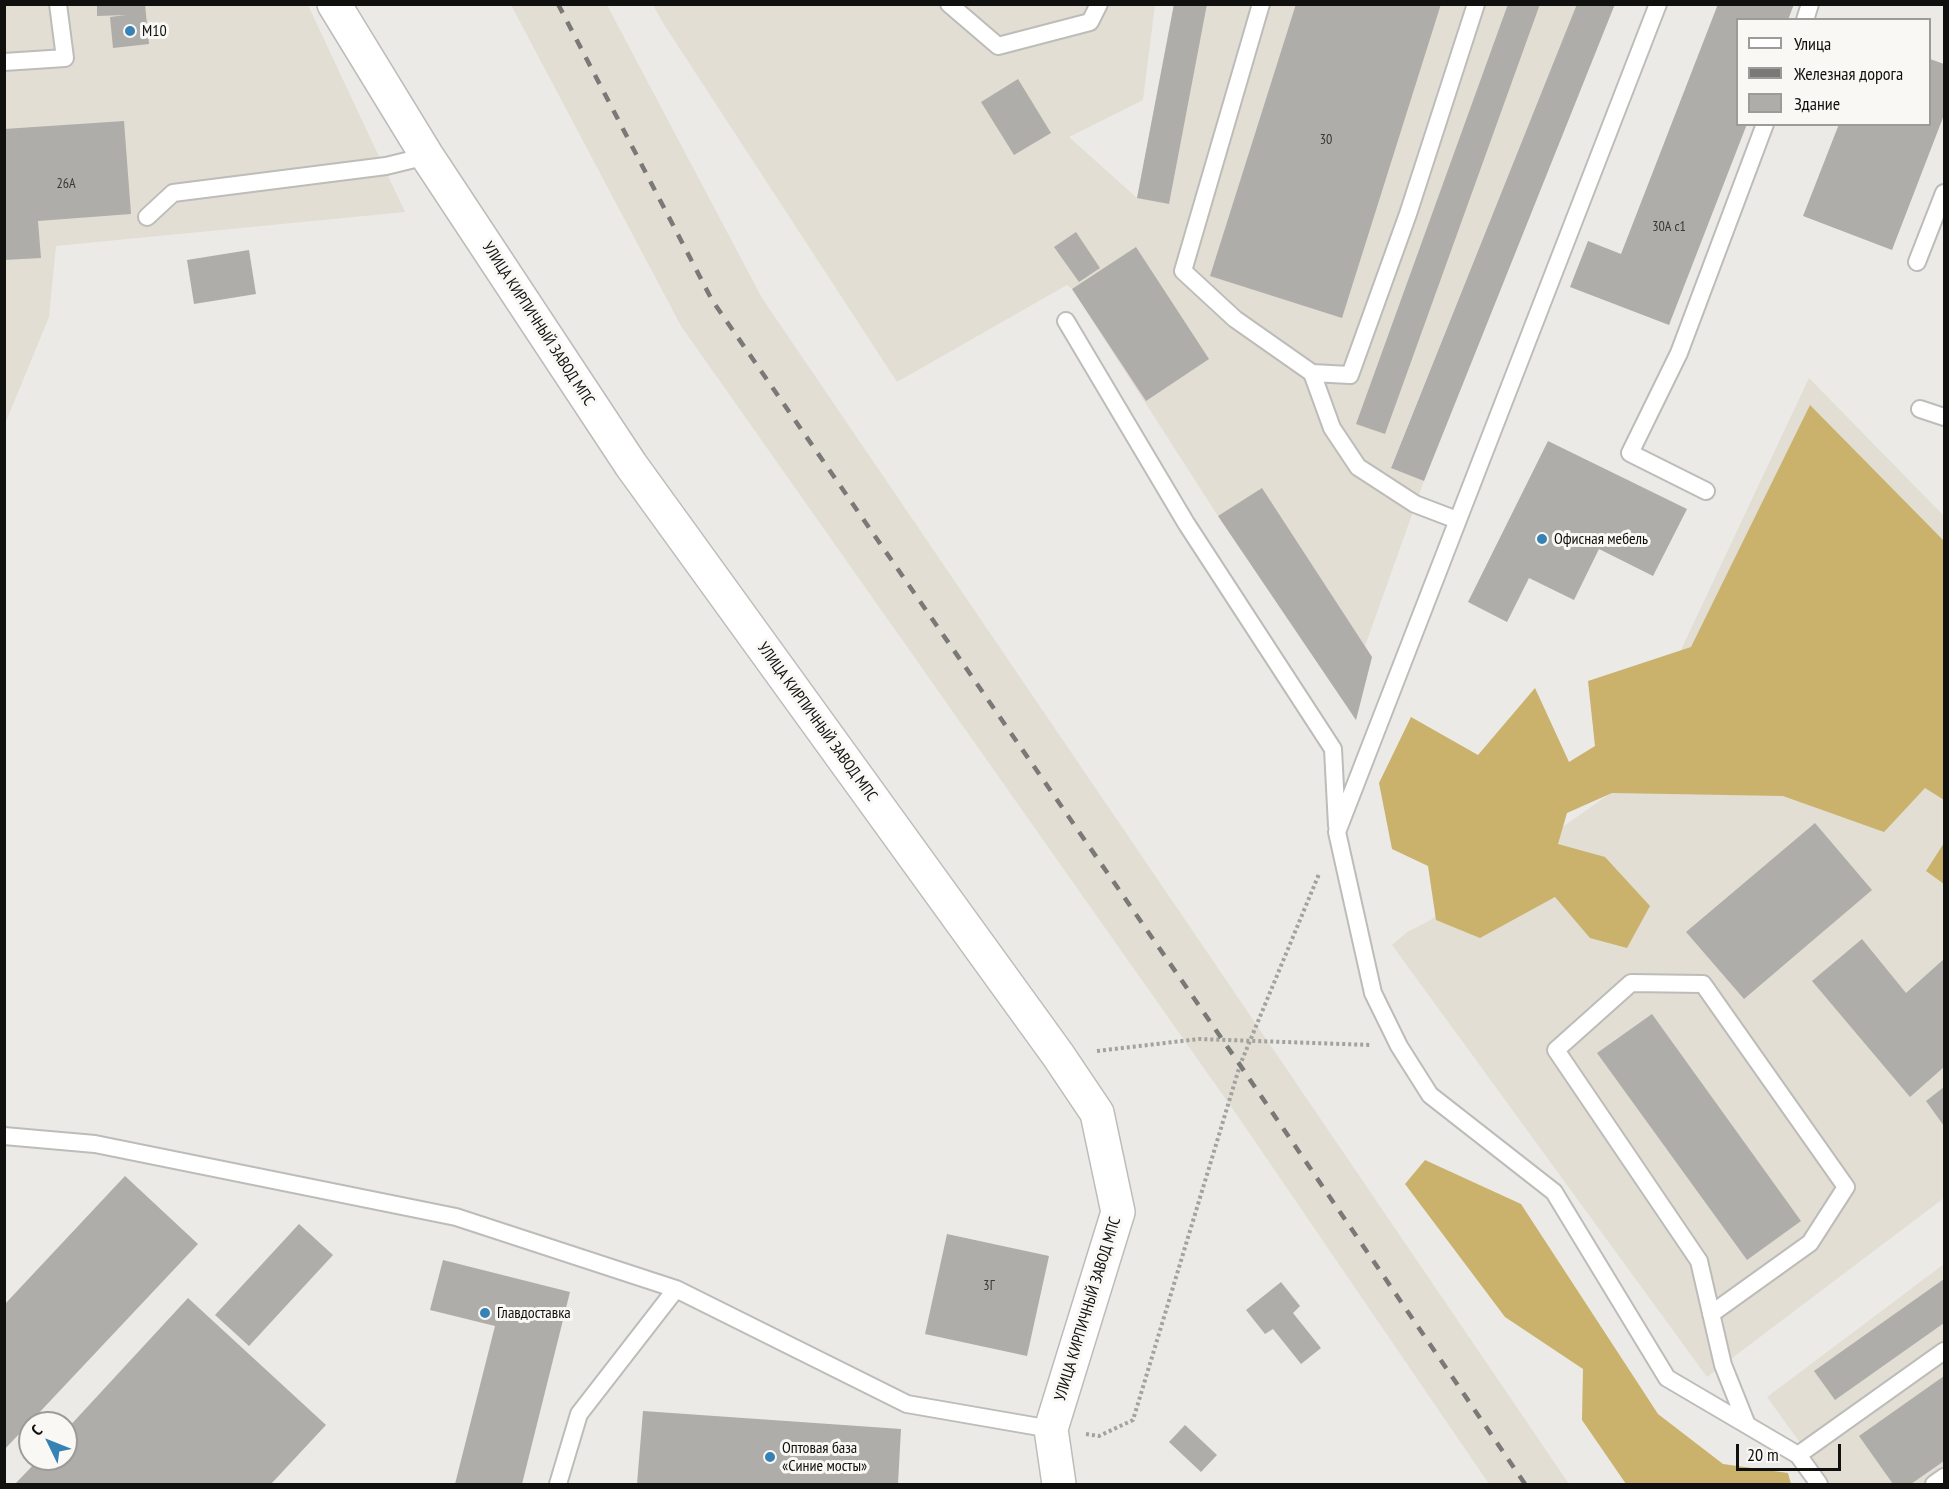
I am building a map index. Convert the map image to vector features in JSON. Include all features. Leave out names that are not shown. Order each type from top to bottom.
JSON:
[{"type":"street","name":"УЛИЦА КИРПИЧНЫЙ ЗАВОД МПС","points":[[334,4],[427,156],[632,465],[1058,1055],[1097,1113],[1118,1212],[1051,1429],[1059,1485]]},
{"type":"lane","points":[[4,62],[65,58],[58,4]]},
{"type":"lane","points":[[949,4],[998,46],[1090,22],[1099,4]]},
{"type":"lane","points":[[1261,4],[1183,271],[1235,319],[1312,373],[1350,375],[1408,214],[1476,4]]},
{"type":"lane","points":[[1337,832],[1658,4]]},
{"type":"lane","points":[[1706,491],[1630,453],[1679,353],[1764,126]]},
{"type":"lane","points":[[147,217],[173,193],[386,166],[427,156]]},
{"type":"lane","points":[[1917,262],[1944,193]]},
{"type":"lane","points":[[1066,321],[1186,523],[1334,749],[1337,832],[1373,993],[1398,1046],[1430,1095],[1554,1192],[1667,1378],[1798,1455],[1819,1485]]},
{"type":"lane","points":[[1312,373],[1332,428],[1358,467],[1415,504],[1457,520]]},
{"type":"lane","points":[[1920,409],[1944,417]]},
{"type":"lane","points":[[1711,1314],[1810,1243],[1846,1187],[1703,984],[1631,983],[1556,1050],[1699,1261],[1711,1314],[1723,1365],[1747,1425]]},
{"type":"lane","points":[[4,1136],[95,1144],[456,1217],[676,1289],[907,1404],[1051,1429]]},
{"type":"lane","points":[[558,1485],[579,1414],[676,1289]]},
{"type":"lane","points":[[1798,1455],[1944,1351]]},
{"type":"lane","points":[[1934,1485],[1944,1477]]},
{"type":"path","points":[[1051,1429],[1099,1436],[1133,1420],[1240,1065],[1337,832]]},
{"type":"path","points":[[1058,1055],[1199,1039],[1398,1046]]},
{"type":"shaded area","points":[[5,5],[308,5],[405,212],[56,246],[49,317],[5,424]]},
{"type":"shaded area","points":[[511,5],[607,5],[762,298],[1569,1484],[1489,1484],[1239,1118],[681,326]]},
{"type":"shaded area","points":[[653,5],[1155,5],[1143,100],[1069,137],[1137,198],[1174,5],[1577,5],[1391,467],[1424,481],[1365,646],[1372,657],[1356,720],[1218,516],[1072,289],[1067,285],[897,382]]},
{"type":"shaded area","points":[[1809,378],[1944,516],[1944,1198],[1707,1377],[1392,945],[1407,932],[1429,921],[1615,790]]},
{"type":"shaded area","points":[[1810,405],[1944,541],[1944,800],[1925,788],[1884,832],[1783,796],[1612,793],[1567,813],[1558,844],[1605,857],[1650,906],[1627,948],[1590,938],[1555,897],[1480,938],[1436,920],[1428,866],[1392,849],[1379,783],[1411,717],[1478,755],[1535,688],[1569,762],[1595,746],[1588,681],[1691,647]]},
{"type":"shaded area","points":[[1944,843],[1944,884],[1926,871]]},
{"type":"shaded area","points":[[1425,1160],[1521,1204],[1658,1414],[1723,1464],[1788,1473],[1791,1484],[1626,1484],[1582,1420],[1583,1369],[1505,1317],[1405,1184]]},
{"type":"shaded area","points":[[1944,1264],[1944,1484],[1830,1484],[1767,1397]]},
{"type":"building","name":"M10","points":[[97,4],[145,4],[149,44],[113,48],[110,17],[126,15],[97,16]]},
{"type":"building","points":[[1174,4],[1207,4],[1169,204],[1137,198]]},
{"type":"building","points":[[1296,4],[1441,4],[1342,318],[1210,276]]},
{"type":"building","points":[[1508,4],[1540,4],[1385,434],[1356,424]]},
{"type":"building","points":[[1577,4],[1615,4],[1424,481],[1391,468]]},
{"type":"building","points":[[1718,4],[1794,4],[1789,18],[1736,18],[1736,126],[1746,126],[1669,325],[1570,287],[1588,241],[1621,254]]},
{"type":"building","points":[[1931,59],[1944,64],[1944,115],[1892,250],[1803,216],[1838,126],[1931,126]]},
{"type":"building","points":[[1018,79],[1051,133],[1014,155],[981,102]]},
{"type":"building","points":[[124,121],[131,214],[38,221],[41,258],[4,260],[4,129]]},
{"type":"building","points":[[1076,232],[1100,268],[1079,282],[1054,247]]},
{"type":"building","points":[[1136,247],[1209,359],[1146,401],[1072,289]]},
{"type":"building","points":[[249,250],[256,294],[194,304],[187,260]]},
{"type":"building","points":[[1548,441],[1687,509],[1653,576],[1599,549],[1574,600],[1529,578],[1507,622],[1468,602]]},
{"type":"building","points":[[1262,488],[1372,657],[1356,720],[1218,516]]},
{"type":"building","points":[[1815,823],[1872,890],[1744,999],[1686,932]]},
{"type":"building","points":[[1862,939],[1906,993],[1944,959],[1944,1067],[1910,1097],[1812,981]]},
{"type":"building","points":[[1652,1014],[1801,1221],[1747,1260],[1597,1053]]},
{"type":"building","points":[[1944,1087],[1944,1126],[1926,1101]]},
{"type":"building","points":[[125,1176],[198,1244],[41,1411],[18,1411],[18,1435],[4,1450],[4,1305]]},
{"type":"building","points":[[299,1224],[333,1255],[249,1346],[215,1315]]},
{"type":"building","points":[[947,1234],[1049,1256],[1027,1356],[925,1334]]},
{"type":"building","points":[[443,1260],[570,1292],[522,1484],[455,1484],[495,1326],[430,1310]]},
{"type":"building","points":[[1944,1279],[1944,1323],[1835,1400],[1814,1371]]},
{"type":"building","points":[[1281,1282],[1300,1306],[1293,1313],[1321,1348],[1301,1364],[1273,1329],[1265,1334],[1246,1310]]},
{"type":"building","points":[[188,1298],[326,1425],[271,1484],[15,1484],[27,1471],[78,1471],[78,1417]]},
{"type":"building","points":[[1944,1376],[1944,1461],[1911,1484],[1893,1484],[1859,1436]]},
{"type":"building","name":"Оптовая база «Синие мосты»","points":[[643,1411],[901,1429],[898,1484],[637,1484]]},
{"type":"building","points":[[1185,1425],[1217,1455],[1201,1472],[1169,1442]]},
{"type":"railway","points":[[558,4],[712,300],[1240,1065],[1525,1484]]},
{"type":"place","name":"M10","points":[[130,31]]},
{"type":"place","name":"Офисная мебель","points":[[1542,539]]},
{"type":"place","name":"Главдоставка","points":[[485,1313]]},
{"type":"place","name":"Оптовая база «Синие мосты»","points":[[770,1457]]}]
